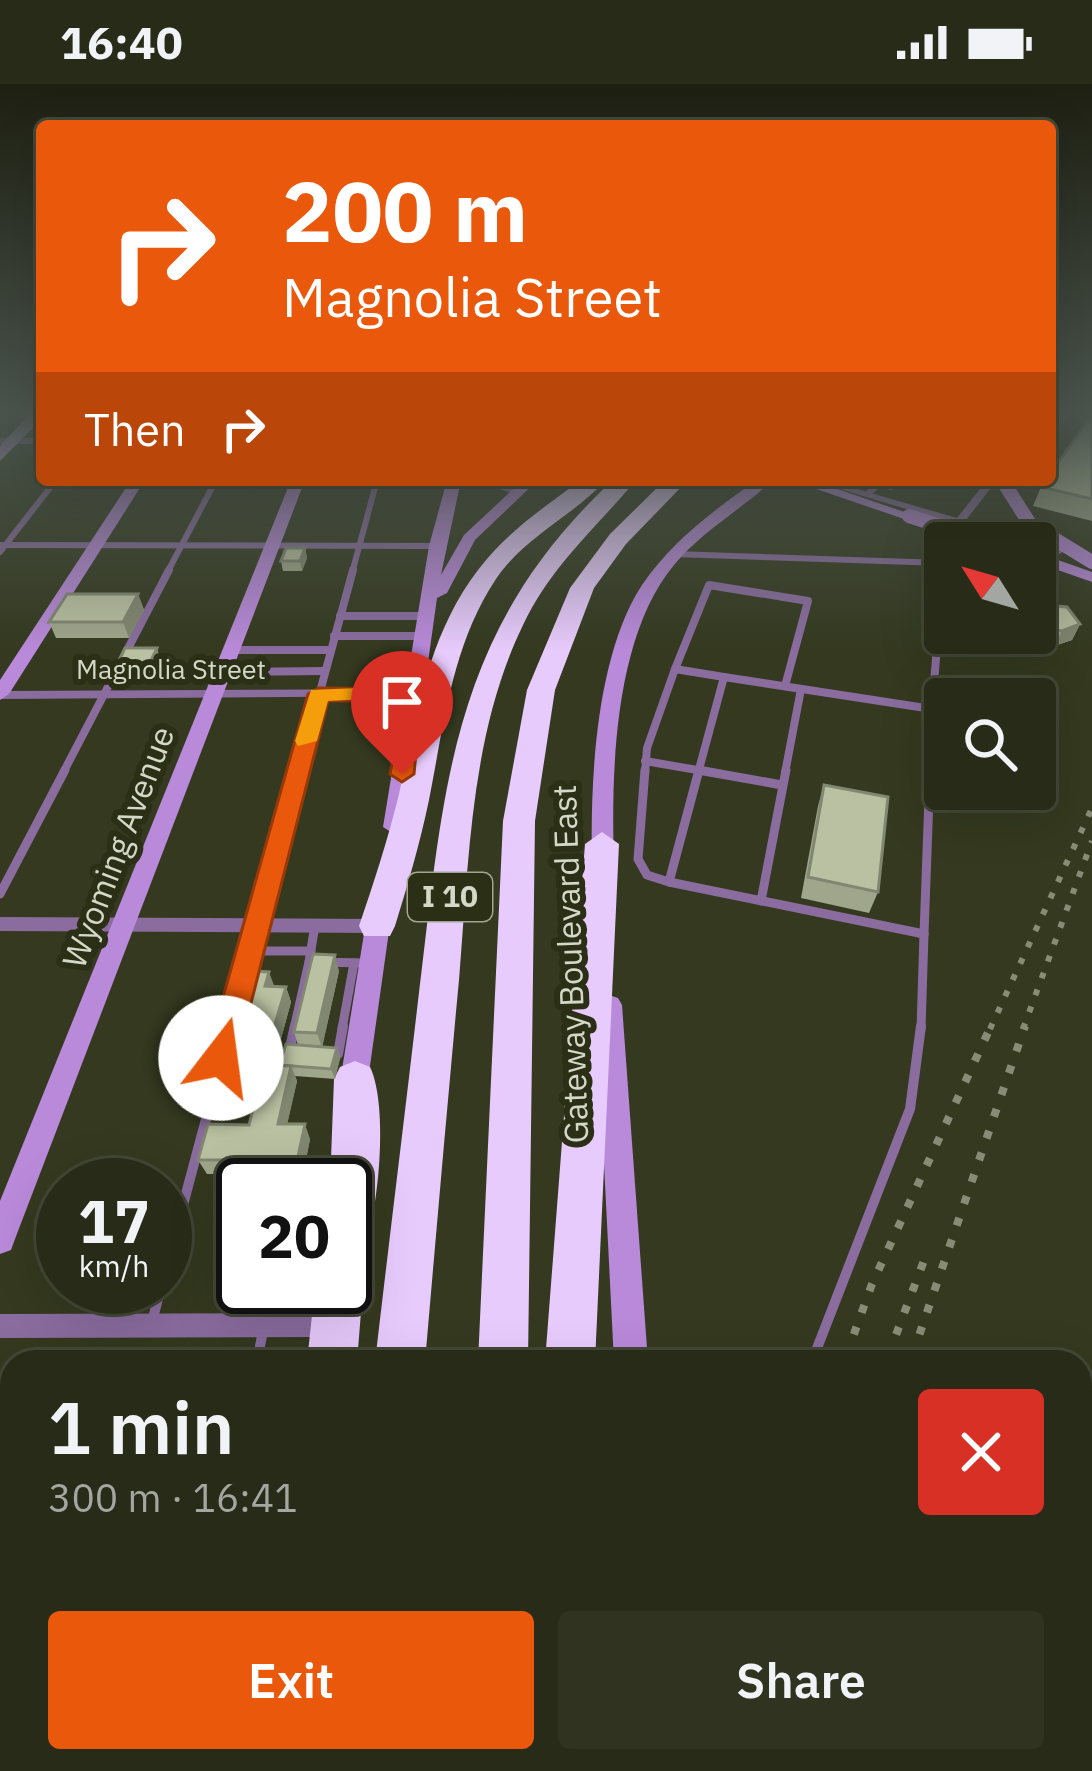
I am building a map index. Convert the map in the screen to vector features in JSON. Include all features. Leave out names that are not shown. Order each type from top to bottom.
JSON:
[{"type":"highway","points":[[377,926],[400,868],[443,656],[460,613],[517,537],[576,494]]},
{"type":"highway","name":"I 10","points":[[401,1350],[458,805],[476,714],[503,634],[536,576],[572,529],[610,494]]},
{"type":"highway","name":"I 10","points":[[502,1350],[519,821],[541,690],[582,588],[618,539],[663,494]]},
{"type":"highway","points":[[571,1350],[602,844]]},
{"type":"highway","points":[[343,1060],[356,1158]]},
{"type":"main road","points":[[0,694],[130,494]]},
{"type":"main road","name":"Wyoming Avenue","points":[[0,1239],[293,494]]},
{"type":"main road","points":[[338,1158],[343,1060],[363,963],[377,926],[429,620],[437,546],[450,494]]},
{"type":"main road","points":[[429,620],[469,538],[512,494]]},
{"type":"main road","points":[[735,494],[735,501]]},
{"type":"main road","name":"Gateway Boulevard East","points":[[630,1350],[602,844],[621,645],[638,602],[672,554],[746,494]]},
{"type":"main road","points":[[839,494],[927,522]]},
{"type":"main road","points":[[1013,494],[1030,524],[1092,562]]},
{"type":"main road","points":[[1056,564],[1092,577]]},
{"type":"street","points":[[867,494],[964,522]]},
{"type":"street","points":[[978,502],[983,494]]},
{"type":"street","points":[[961,521],[988,494]]},
{"type":"street","points":[[2,548],[437,546]]},
{"type":"street","name":"Magnolia Street","points":[[0,694],[103,694],[223,672],[319,694],[415,693]]},
{"type":"street","points":[[0,924],[377,926]]},
{"type":"street","points":[[0,1326],[328,1325]]},
{"type":"lane","points":[[2,548],[45,494]]},
{"type":"lane","points":[[0,894],[209,494]]},
{"type":"lane","points":[[192,1169],[372,494]]},
{"type":"lane","points":[[672,554],[924,560]]},
{"type":"lane","points":[[785,686],[808,601],[709,585],[645,761],[638,859],[647,874],[669,882],[925,934]]},
{"type":"lane","points":[[340,616],[429,620]]},
{"type":"lane","points":[[334,636],[429,620]]},
{"type":"lane","points":[[223,672],[330,650]]},
{"type":"lane","points":[[675,669],[924,709]]},
{"type":"lane","points":[[223,672],[325,671]]},
{"type":"lane","points":[[669,882],[724,677]]},
{"type":"lane","points":[[761,901],[800,689]]},
{"type":"lane","points":[[645,761],[782,785]]},
{"type":"lane","points":[[817,1350],[910,1109],[925,934],[929,810]]},
{"type":"lane","points":[[221,1058],[276,1060],[289,1051],[304,1008],[315,926]]},
{"type":"lane","points":[[249,951],[363,963],[349,988],[355,1008]]},
{"type":"lane","points":[[335,988],[349,988]]},
{"type":"lane","points":[[331,1008],[355,1008]]},
{"type":"lane","points":[[343,1060],[342,1027],[355,1008]]},
{"type":"lane","points":[[327,1027],[342,1027]]},
{"type":"lane","points":[[289,1051],[305,1052]]},
{"type":"lane","points":[[151,1325],[154,1314]]},
{"type":"lane","points":[[259,1350],[264,1325]]},
{"type":"building","points":[[286,548],[305,548],[300,561],[281,561]]},
{"type":"building","points":[[67,594],[138,594],[123,622],[49,622]]},
{"type":"building","points":[[1056,606],[1067,607],[1080,624],[1056,630]]},
{"type":"building","points":[[125,648],[157,648],[147,669],[115,669]]},
{"type":"building","points":[[824,785],[888,797],[878,892],[808,877]]},
{"type":"building","points":[[313,954],[335,955],[317,1033],[294,1032]]},
{"type":"building","points":[[253,971],[269,972],[265,986],[286,987],[273,1031],[234,1030]]},
{"type":"building","points":[[286,1044],[337,1048],[331,1069],[279,1065]]},
{"type":"building","points":[[264,1065],[291,1066],[278,1124],[305,1124],[298,1158],[198,1160],[208,1124],[249,1125]]},
{"type":"railway","points":[[990,1029],[1092,808]]},
{"type":"railway","points":[[1023,1029],[1092,841]]},
{"type":"railway","points":[[848,1350],[872,1284],[991,1026]]},
{"type":"railway","points":[[914,1350],[1025,1026]]},
{"type":"railway","points":[[890,1350],[928,1250]]},
{"type":"slow traffic","points":[[306,741],[319,694],[381,694]]},
{"type":"route","points":[[221,1058],[319,694],[415,693],[402,774]]}]
